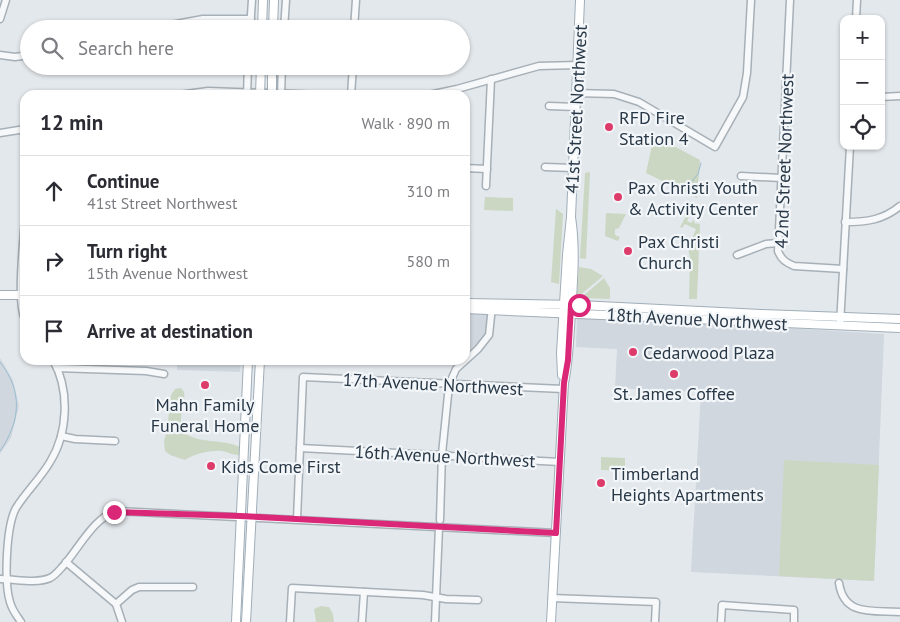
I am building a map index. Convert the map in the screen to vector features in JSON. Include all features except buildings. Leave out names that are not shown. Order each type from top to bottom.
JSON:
[{"type":"main road","points":[[262,20],[263,0]]},
{"type":"main road","points":[[273,20],[274,0]]},
{"type":"main road","name":"41st Street Northwest","points":[[551,622],[564,386],[568,360],[567,309],[574,244],[571,217],[580,0]]},
{"type":"main road","points":[[260,90],[261,75]]},
{"type":"main road","points":[[272,75],[272,90]]},
{"type":"main road","points":[[0,294],[20,295]]},
{"type":"main road","name":"18th Avenue Northwest","points":[[470,304],[492,307]]},
{"type":"main road","name":"18th Avenue Northwest","points":[[470,309],[492,307],[900,318]]},
{"type":"main road","name":"18th Avenue Northwest","points":[[567,309],[900,328]]},
{"type":"main road","points":[[236,622],[248,365]]},
{"type":"main road","points":[[246,622],[260,365]]},
{"type":"street","points":[[0,19],[6,0]]},
{"type":"street","points":[[193,20],[203,18],[251,19],[252,0]]},
{"type":"street","points":[[285,20],[286,0]]},
{"type":"street","points":[[355,20],[356,0]]},
{"type":"street","points":[[576,93],[614,94],[639,102],[715,147],[741,103],[745,91],[751,0]]},
{"type":"street","name":"42nd Street Northwest","points":[[790,0],[778,243],[780,258],[794,266],[843,268]]},
{"type":"street","points":[[856,15],[857,0]]},
{"type":"street","points":[[0,55],[20,56]]},
{"type":"street","points":[[448,90],[539,66],[578,65]]},
{"type":"street","points":[[247,90],[248,75]]},
{"type":"street","points":[[281,90],[282,75]]},
{"type":"street","points":[[351,90],[352,75]]},
{"type":"street","points":[[486,186],[491,79]]},
{"type":"street","points":[[885,97],[900,96]]},
{"type":"street","points":[[549,106],[576,107]]},
{"type":"street","points":[[0,134],[20,131]]},
{"type":"street","points":[[840,325],[850,150]]},
{"type":"street","points":[[545,167],[573,168]]},
{"type":"street","points":[[470,168],[487,169]]},
{"type":"street","points":[[741,176],[781,178]]},
{"type":"street","points":[[846,222],[876,220],[887,216],[900,206]]},
{"type":"street","points":[[737,255],[766,244],[778,243]]},
{"type":"street","points":[[470,356],[489,335],[492,307]]},
{"type":"street","points":[[21,622],[10,601],[4,579],[10,530],[16,508],[50,463],[62,436],[64,402],[56,365]]},
{"type":"street","points":[[435,622],[442,454],[449,385],[456,369],[460,365]]},
{"type":"street","points":[[57,368],[146,371],[164,374]]},
{"type":"street","name":"17th Avenue Northwest","points":[[300,448],[303,378],[449,385],[564,386]]},
{"type":"street","points":[[62,436],[75,439],[115,441]]},
{"type":"street","points":[[297,519],[300,448]]},
{"type":"street","name":"16th Avenue Northwest","points":[[300,448],[442,454],[560,462]]},
{"type":"street","points":[[4,579],[44,579],[54,575],[98,522],[114,512],[440,524],[556,533]]},
{"type":"street","points":[[66,562],[116,604],[122,622]]},
{"type":"street","points":[[839,583],[842,597],[850,606],[864,610],[900,612]]},
{"type":"street","points":[[116,604],[132,590],[139,587],[193,587]]},
{"type":"street","points":[[290,622],[292,588],[478,600]]},
{"type":"street","points":[[362,622],[364,592]]},
{"type":"street","points":[[552,598],[656,602],[655,622]]},
{"type":"street","points":[[721,622],[722,605],[794,610],[794,622]]},
{"type":"shaded area","points":[[492,303],[490,329],[470,354],[470,305]]},
{"type":"shaded area","points":[[577,317],[884,334],[874,581],[691,572],[701,392],[615,388],[617,349],[576,347]]},
{"type":"shaded area","points":[[0,358],[13,380],[19,406],[11,438],[0,454]]},
{"type":"shaded area","points":[[177,365],[241,365],[240,372],[177,370]]},
{"type":"green space","points":[[654,136],[666,143],[669,137],[672,139],[670,144],[700,160],[697,198],[646,173]]},
{"type":"green space","points":[[590,172],[586,259],[580,258],[585,173]]},
{"type":"green space","points":[[485,197],[513,198],[513,211],[484,210]]},
{"type":"green space","points":[[556,209],[563,214],[559,284],[551,282]]},
{"type":"green space","points":[[689,211],[690,215],[687,221],[691,223],[694,219],[694,223],[700,224],[697,299],[689,299],[690,258],[687,243],[689,238],[692,239],[696,229],[685,224],[682,228],[680,227]]},
{"type":"green space","points":[[606,213],[626,214],[619,228],[615,229],[615,235],[620,237],[618,241],[605,236]]},
{"type":"green space","points":[[579,267],[591,269],[603,276],[577,296]]},
{"type":"green space","points":[[604,278],[610,288],[610,299],[583,298],[583,296]]},
{"type":"green space","points":[[181,388],[184,392],[181,422],[183,432],[197,439],[233,444],[240,447],[239,455],[212,451],[197,454],[185,460],[170,455],[165,451],[164,441],[171,395],[175,389]]},
{"type":"green space","points":[[601,457],[625,458],[625,471],[601,470]]},
{"type":"green space","points":[[784,460],[879,465],[874,581],[779,576]]},
{"type":"green space","points":[[321,606],[329,607],[333,614],[334,622],[316,622],[314,609]]},
{"type":"waterway","points":[[683,192],[698,174],[701,163]]},
{"type":"waterway","points":[[0,362],[13,384],[16,395],[15,417],[12,429],[0,451]]},
{"type":"place","name":"RFD Fire Station 4","points":[[609,127]]},
{"type":"place","name":"Pax Christi Youth & Activity Center","points":[[618,197]]},
{"type":"place","name":"Pax Christi Church","points":[[628,251]]},
{"type":"place","name":"Cedarwood Plaza","points":[[633,352]]},
{"type":"place","name":"St. James Coffee","points":[[674,374]]},
{"type":"place","name":"Mahn Family Funeral Home","points":[[205,385]]},
{"type":"place","name":"Kids Come First","points":[[211,466]]},
{"type":"place","name":"Timberland Heights Apartments","points":[[601,483]]},
{"type":"route","points":[[114,512],[240,516],[556,533],[564,383],[568,360],[571,305],[579,305]]}]
